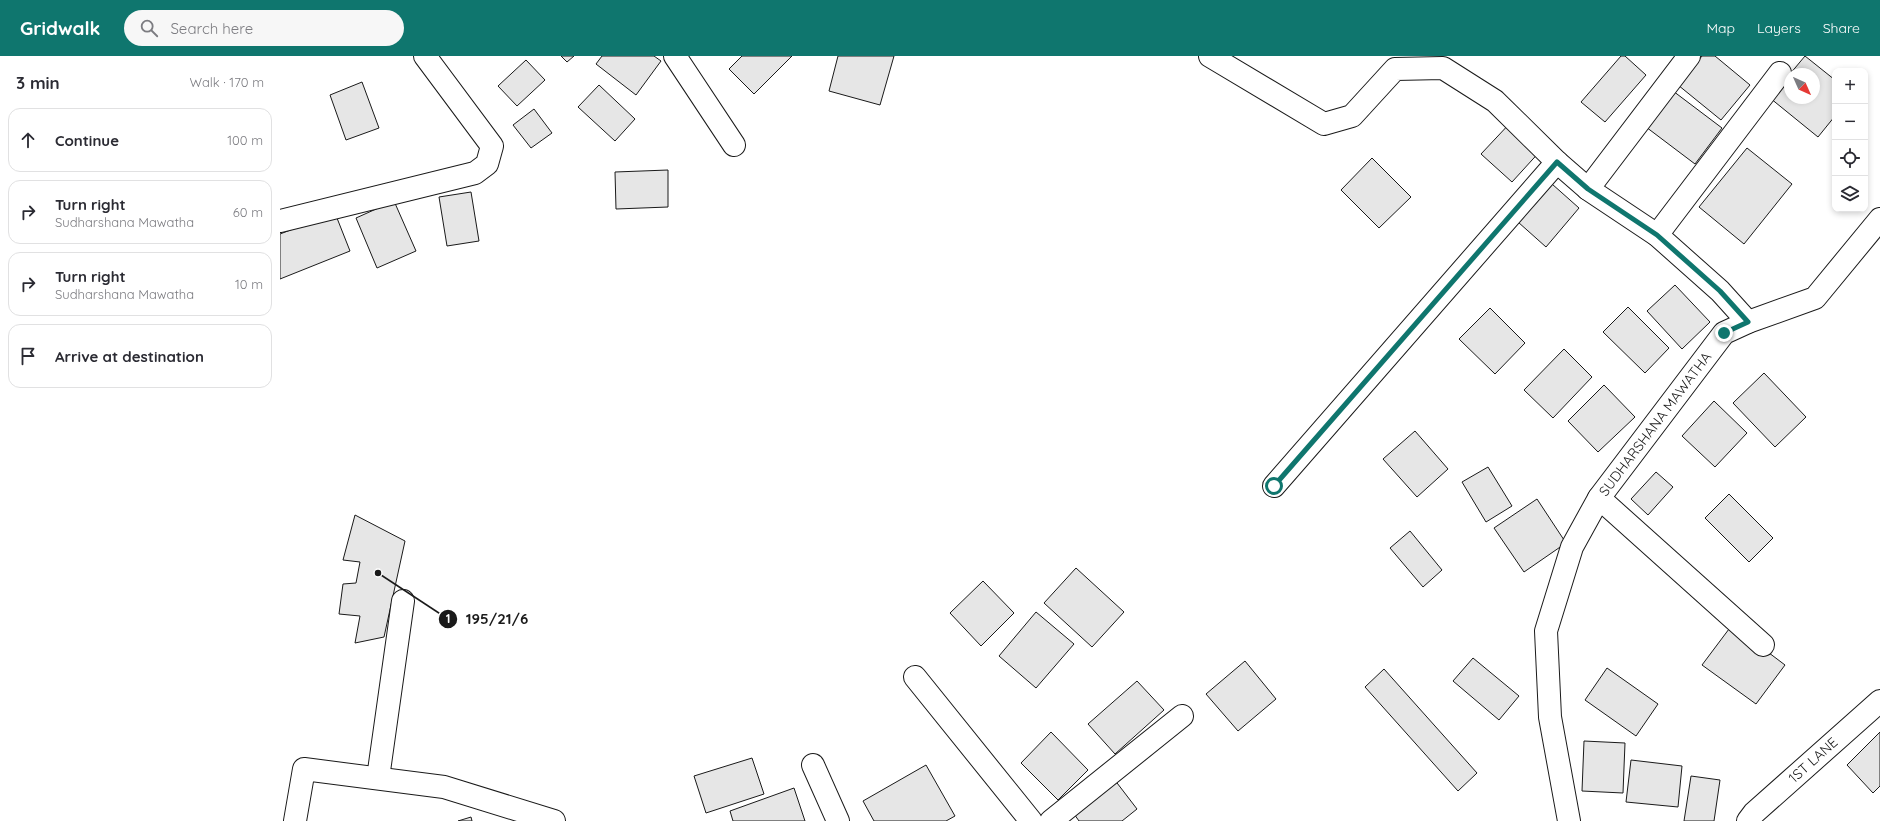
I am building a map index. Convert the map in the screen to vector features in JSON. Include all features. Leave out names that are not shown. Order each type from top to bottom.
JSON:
[{"type":"street","points":[[280,221],[475,173],[487,164],[492,146],[425,56]]},
{"type":"street","points":[[675,56],[734,145]]},
{"type":"street","points":[[1210,56],[1324,124],[1352,116],[1395,69],[1443,68],[1495,101],[1557,162],[1588,189],[1657,235],[1720,291],[1748,322]]},
{"type":"street","points":[[1588,189],[1689,56]]},
{"type":"street","points":[[1657,235],[1780,73]]},
{"type":"street","points":[[1274,486],[1557,162]]},
{"type":"street","name":"SUDHARSHANA MAWATHA","points":[[1569,821],[1550,717],[1546,631],[1572,547],[1599,498],[1724,333],[1748,322],[1815,298],[1880,219]]},
{"type":"street","points":[[1599,498],[1763,644]]},
{"type":"street","points":[[378,778],[403,601]]},
{"type":"street","points":[[915,677],[1031,821]]},
{"type":"street","name":"1ST LANE","points":[[1748,821],[1754,813],[1880,701]]},
{"type":"street","points":[[1051,821],[1182,716]]},
{"type":"street","points":[[812,765],[838,821]]},
{"type":"street","points":[[294,821],[304,769],[444,787],[554,821]]},
{"type":"building","points":[[561,56],[574,56],[567,62]]},
{"type":"building","points":[[602,56],[654,56],[661,61],[636,95],[596,64]]},
{"type":"building","points":[[742,56],[792,56],[754,94],[729,69]]},
{"type":"building","points":[[838,56],[894,56],[880,105],[829,91]]},
{"type":"building","points":[[1621,56],[1625,56],[1646,75],[1605,122],[1581,102]]},
{"type":"building","points":[[1702,56],[1715,56],[1750,85],[1721,120],[1678,85]]},
{"type":"building","points":[[1805,56],[1820,68],[1795,68]]},
{"type":"building","points":[[526,60],[545,80],[517,106],[498,86]]},
{"type":"building","points":[[1820,68],[1832,78],[1832,120],[1818,137],[1770,98],[1784,81],[1784,104],[1820,104]]},
{"type":"building","points":[[362,82],[379,128],[346,140],[330,95]]},
{"type":"building","points":[[599,85],[635,119],[615,141],[578,107]]},
{"type":"building","points":[[1673,91],[1722,128],[1695,164],[1646,127]]},
{"type":"building","points":[[534,109],[552,133],[531,148],[513,125]]},
{"type":"building","points":[[1512,121],[1543,148],[1512,182],[1481,154]]},
{"type":"building","points":[[1747,148],[1792,184],[1744,244],[1699,207]]},
{"type":"building","points":[[1372,158],[1411,197],[1379,228],[1341,190]]},
{"type":"building","points":[[668,170],[668,207],[616,209],[615,172]]},
{"type":"building","points":[[1552,184],[1579,208],[1546,247],[1518,222]]},
{"type":"building","points":[[471,192],[479,241],[447,246],[439,197]]},
{"type":"building","points":[[394,201],[416,251],[377,268],[356,218]]},
{"type":"building","points":[[335,213],[350,251],[280,279],[280,234]]},
{"type":"building","points":[[1675,285],[1710,322],[1682,349],[1647,311]]},
{"type":"building","points":[[1628,307],[1669,348],[1645,373],[1603,332]]},
{"type":"building","points":[[1490,308],[1525,343],[1495,374],[1459,339]]},
{"type":"building","points":[[1564,349],[1592,377],[1553,418],[1524,390]]},
{"type":"building","points":[[1764,373],[1806,417],[1775,447],[1733,403]]},
{"type":"building","points":[[1604,385],[1635,417],[1598,452],[1568,421]]},
{"type":"building","points":[[1714,401],[1747,433],[1715,467],[1682,436]]},
{"type":"building","points":[[1415,431],[1448,469],[1417,497],[1383,459]]},
{"type":"building","points":[[1488,467],[1512,506],[1486,522],[1462,482]]},
{"type":"building","points":[[1656,472],[1673,487],[1648,515],[1631,499]]},
{"type":"building","points":[[1729,494],[1773,538],[1749,562],[1705,518]]},
{"type":"building","points":[[1537,499],[1566,543],[1524,572],[1494,528]]},
{"type":"building","points":[[355,515],[405,541],[384,637],[355,643],[360,616],[339,614],[343,584],[356,583],[360,562],[343,560]]},
{"type":"building","points":[[1410,531],[1442,570],[1423,587],[1390,548]]},
{"type":"building","points":[[1076,568],[1124,612],[1092,647],[1044,603]]},
{"type":"building","points":[[983,581],[1014,613],[981,646],[950,613]]},
{"type":"building","points":[[1036,612],[1074,644],[1036,688],[999,656]]},
{"type":"building","points":[[1732,625],[1785,665],[1756,704],[1702,665]]},
{"type":"building","points":[[1473,658],[1519,696],[1499,720],[1453,681]]},
{"type":"building","points":[[1245,661],[1276,699],[1238,731],[1206,694]]},
{"type":"building","points":[[1607,668],[1658,704],[1636,736],[1585,700]]},
{"type":"building","points":[[1384,669],[1477,773],[1458,791],[1365,687]]},
{"type":"building","points":[[1137,681],[1164,710],[1115,754],[1088,724]]},
{"type":"building","points":[[1051,732],[1088,770],[1058,800],[1021,763]]},
{"type":"building","points":[[1880,732],[1880,786],[1873,793],[1847,765]]},
{"type":"building","points":[[1584,741],[1625,743],[1623,793],[1582,791]]},
{"type":"building","points":[[752,758],[764,794],[706,813],[694,776]]},
{"type":"building","points":[[1631,760],[1682,766],[1678,807],[1626,802]]},
{"type":"building","points":[[926,765],[955,816],[946,821],[874,821],[863,801]]},
{"type":"building","points":[[1691,776],[1720,780],[1714,821],[1684,821]]},
{"type":"building","points":[[1114,779],[1137,809],[1122,821],[1079,821],[1072,811]]},
{"type":"building","points":[[794,788],[805,821],[733,821],[730,811]]},
{"type":"building","points":[[471,817],[472,821],[458,821]]},
{"type":"place","name":"195/21/6","points":[[378,573]]},
{"type":"route","points":[[1274,486],[1557,162],[1588,189],[1657,235],[1720,291],[1748,322],[1724,333]]}]
